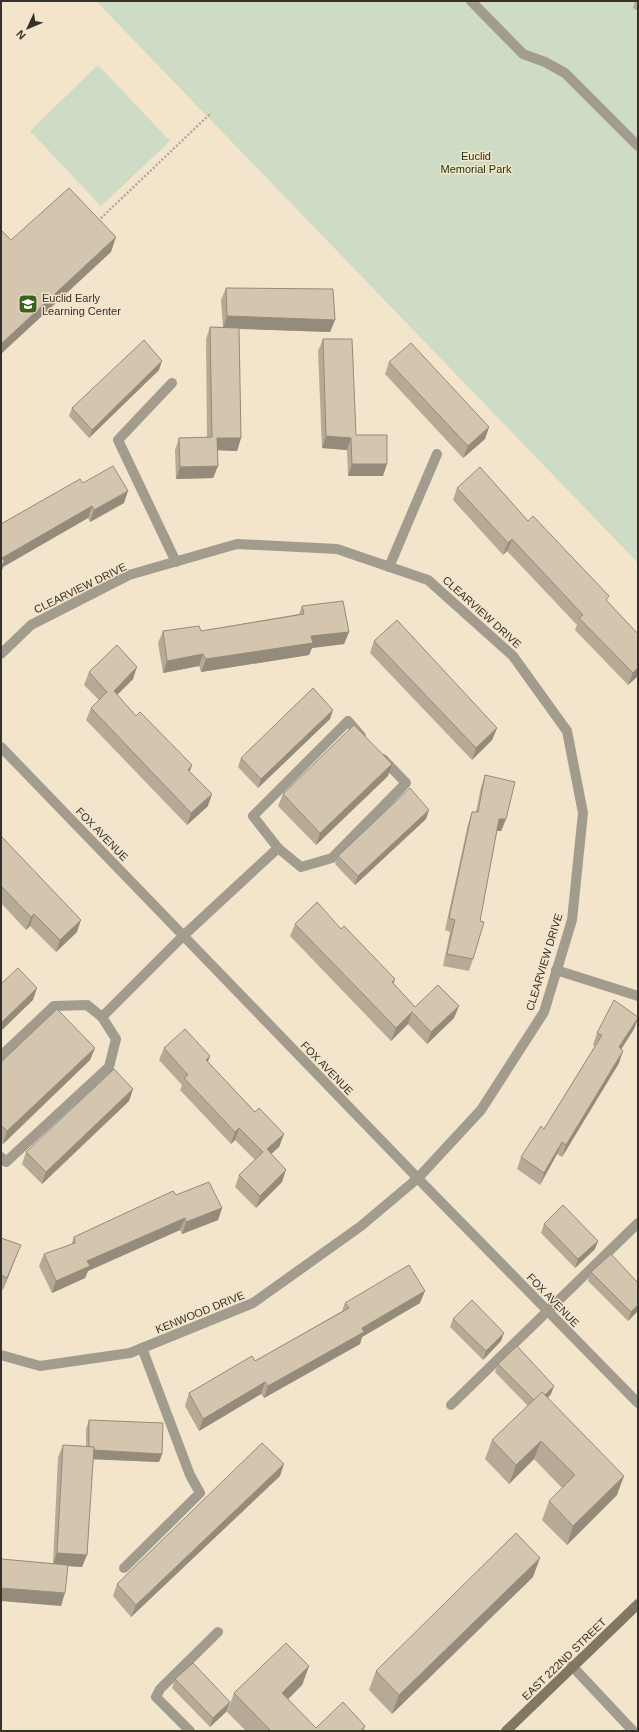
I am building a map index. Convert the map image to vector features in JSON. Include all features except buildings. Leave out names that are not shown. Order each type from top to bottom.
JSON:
[{"type":"street","points":[[471,1],[523,54],[545,62],[565,73],[638,146]]},
{"type":"street","points":[[172,383],[118,440],[176,562]]},
{"type":"street","points":[[389,567],[437,454]]},
{"type":"street","name":"CLEARVIEW DRIVE","points":[[1,654],[31,625],[129,575],[237,544],[337,549],[428,580],[514,656],[567,731],[583,813],[572,920],[544,1012],[481,1110],[418,1178]]},
{"type":"street","points":[[348,721],[406,783],[332,858],[301,867],[278,848],[253,816],[348,721]]},
{"type":"street","name":"FOX AVENUE","points":[[1,747],[638,1403]]},
{"type":"street","points":[[102,1016],[183,936],[278,848]]},
{"type":"street","points":[[556,970],[638,996]]},
{"type":"street","points":[[1,1056],[54,1006],[87,1005],[102,1016],[116,1039],[109,1067],[6,1162],[1,1157]]},
{"type":"street","name":"KENWOOD DRIVE","points":[[1,1355],[40,1366],[130,1353],[254,1303],[361,1226],[418,1178]]},
{"type":"street","points":[[451,1405],[638,1223]]},
{"type":"street","points":[[124,1568],[200,1492],[190,1475],[142,1348]]},
{"type":"street","name":"EAST 222ND STREET","points":[[506,1731],[638,1604]]},
{"type":"street","points":[[190,1731],[156,1697],[160,1689],[218,1632]]},
{"type":"street","points":[[572,1666],[633,1731]]},
{"type":"path","points":[[95,225],[211,113]]},
{"type":"green space","name":"Euclid Memorial Park","points":[[96,1],[638,1],[638,563]]},
{"type":"green space","points":[[98,65],[170,141],[101,206],[30,131]]},
{"type":"place","name":"Euclid Early Learning Center","points":[[28,304]]}]
